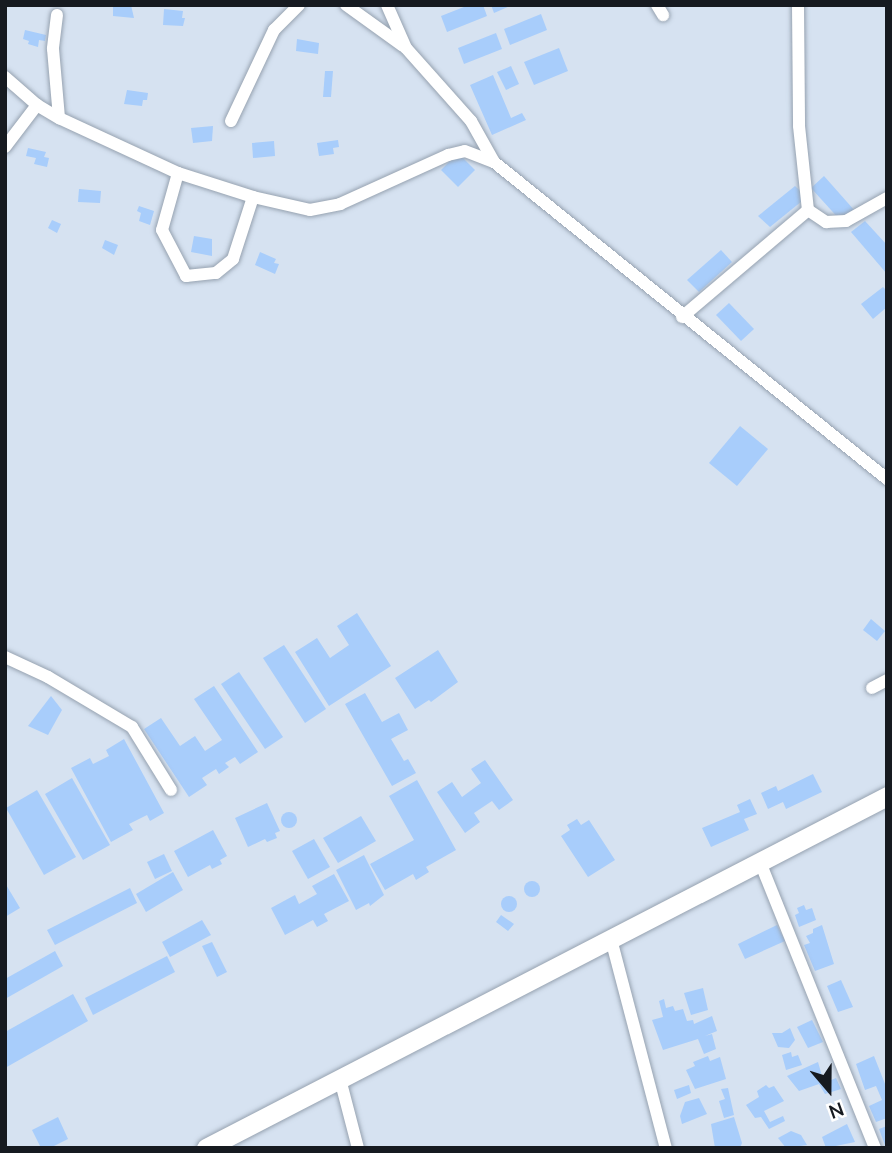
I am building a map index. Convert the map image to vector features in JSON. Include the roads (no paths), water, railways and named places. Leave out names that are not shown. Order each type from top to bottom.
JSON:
[{"type":"main road","points":[[206,1148],[887,796]]},
{"type":"street","points":[[231,121],[274,30],[299,5]]},
{"type":"street","points":[[346,5],[406,48],[471,121],[494,163]]},
{"type":"street","points":[[387,5],[406,48]]},
{"type":"street","points":[[798,5],[796,41],[799,126],[808,209],[826,222],[846,221],[887,198]]},
{"type":"street","points":[[57,15],[52,49],[59,118]]},
{"type":"street","points":[[5,77],[11,89],[59,118],[178,173],[253,197],[310,210],[340,204],[448,155],[465,151],[494,163],[682,317],[887,479]]},
{"type":"street","points":[[5,147],[37,105]]},
{"type":"street","points":[[178,173],[162,230],[186,276],[216,273],[233,259],[253,197]]},
{"type":"street","points":[[682,317],[808,209]]},
{"type":"street","points":[[5,657],[48,677],[132,727],[171,790]]},
{"type":"street","points":[[872,688],[887,680]]},
{"type":"street","points":[[761,862],[875,1148]]},
{"type":"street","points":[[611,939],[666,1148]]},
{"type":"street","points":[[340,1079],[358,1148]]}]
